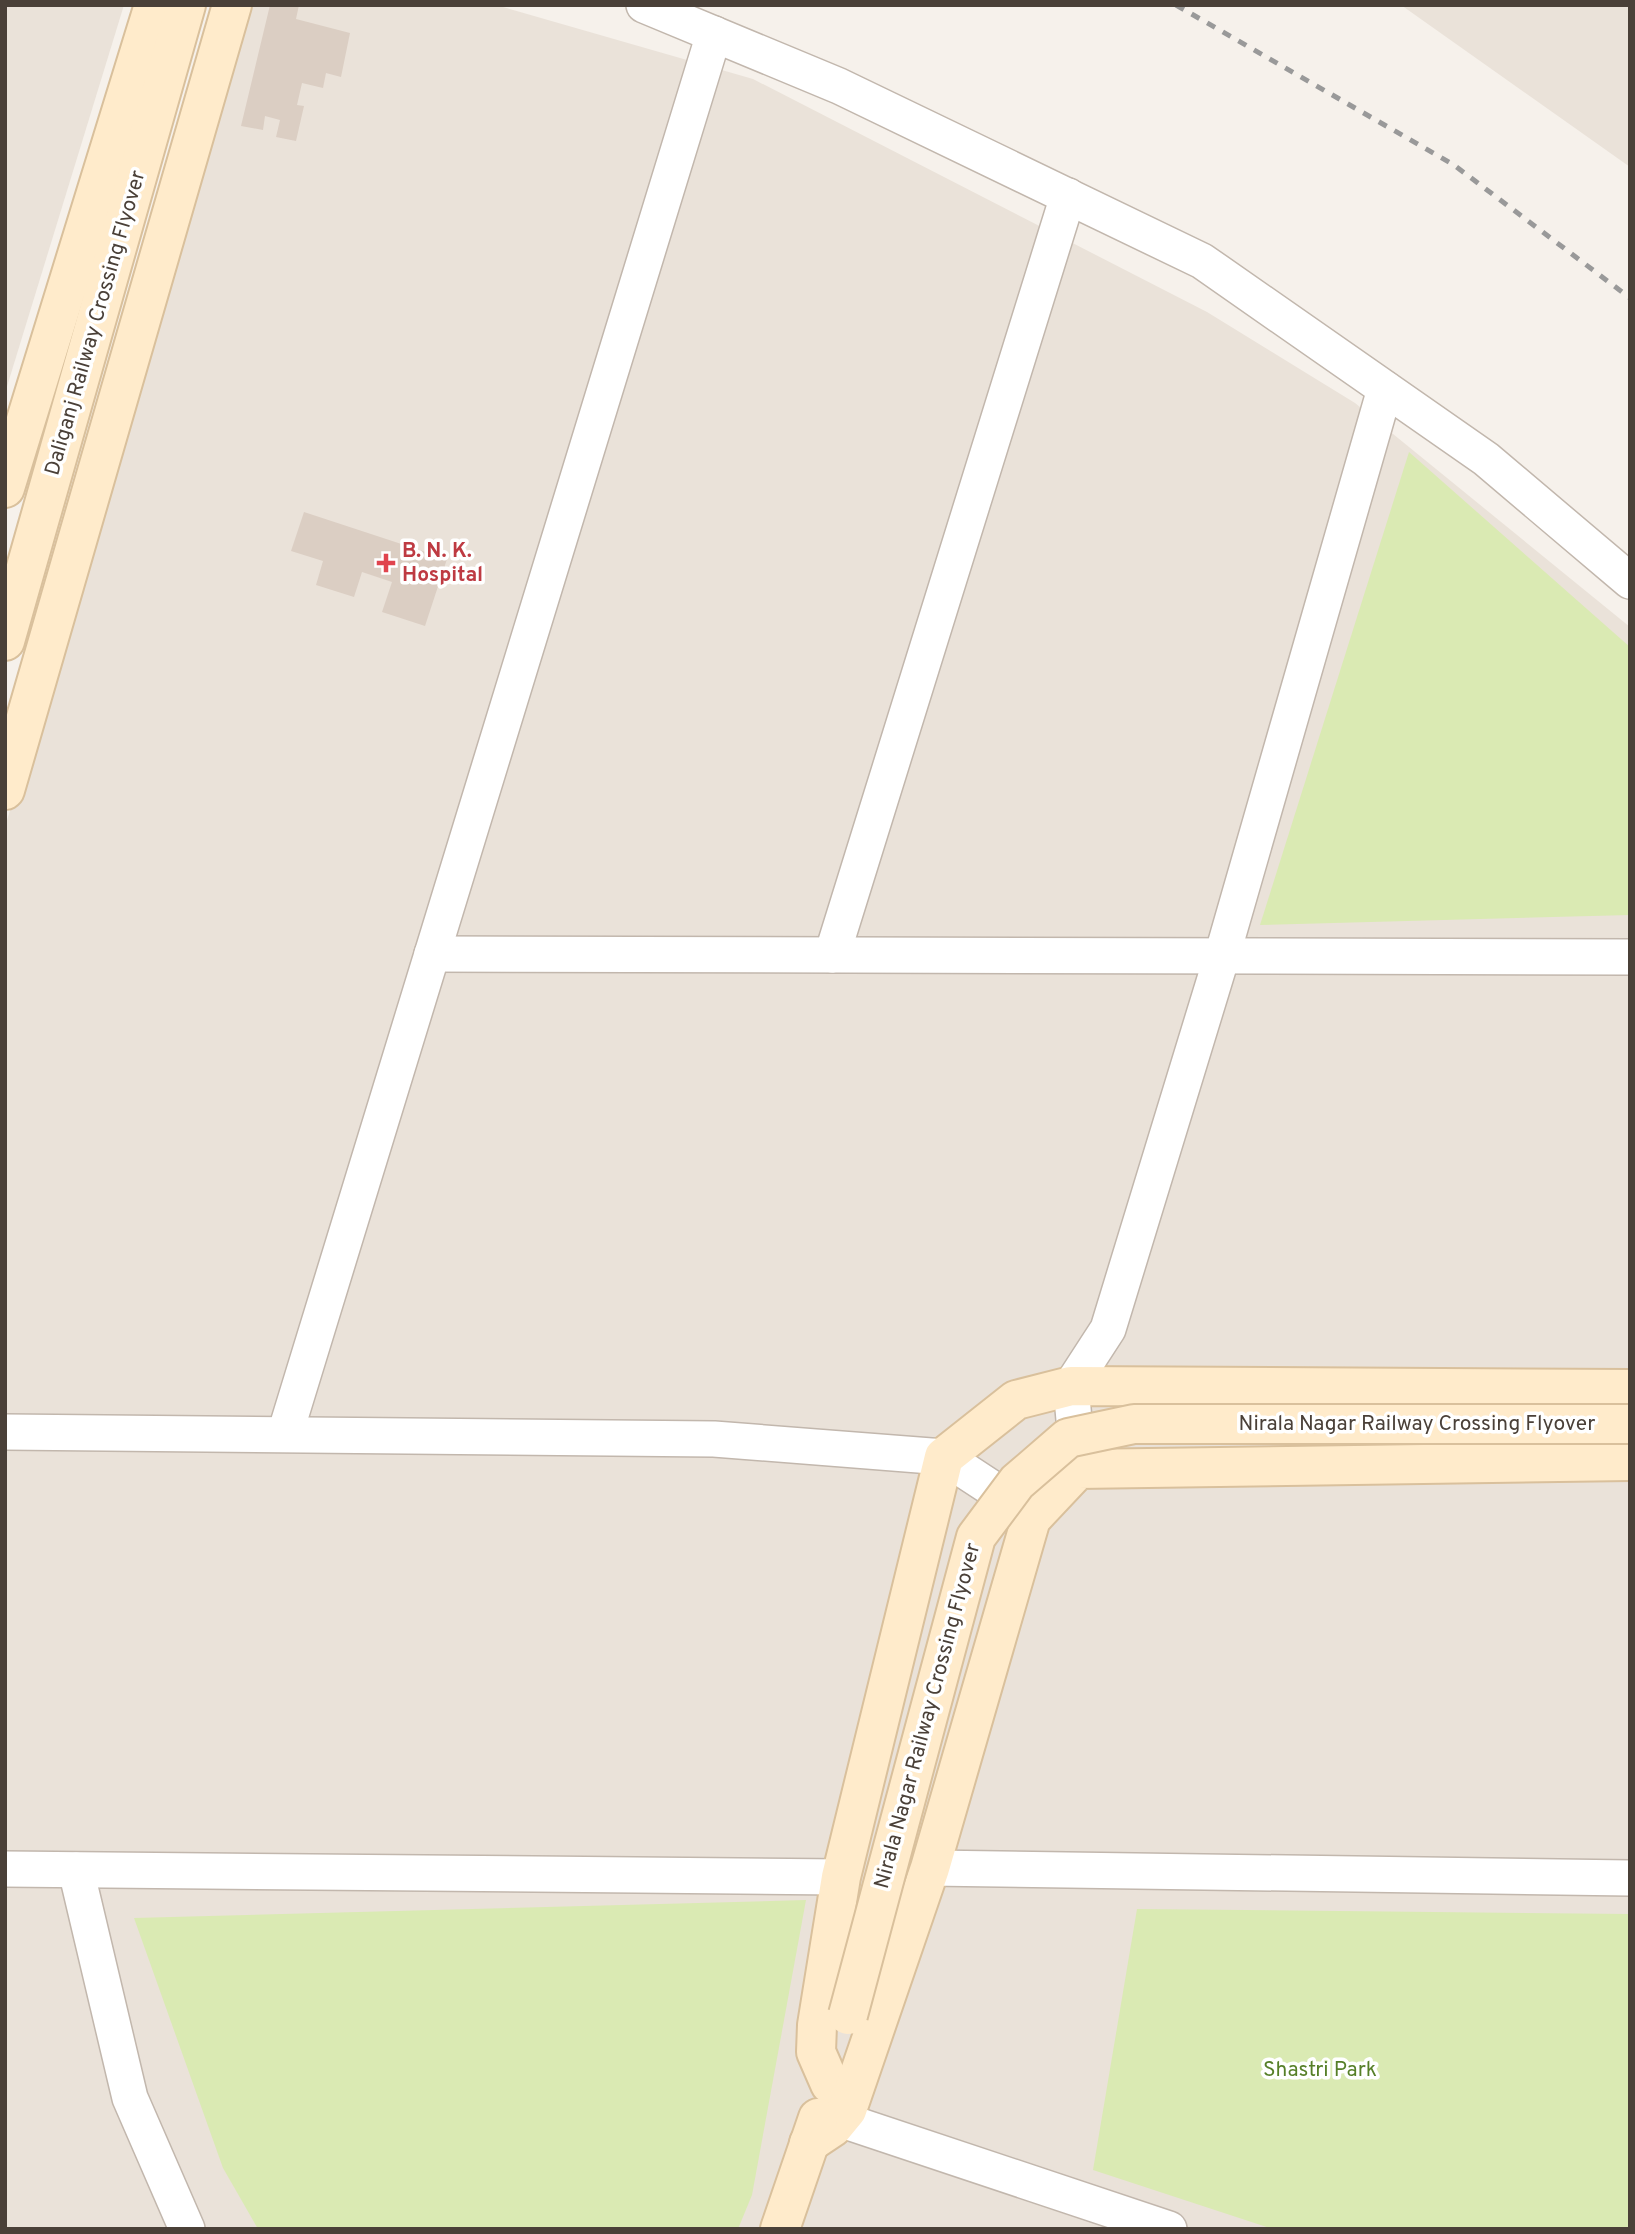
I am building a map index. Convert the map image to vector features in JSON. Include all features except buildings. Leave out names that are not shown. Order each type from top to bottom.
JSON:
[{"type":"street","points":[[5,488],[154,5]]},
{"type":"street","name":"Daliganj Railway Crossing Flyover","points":[[8,634],[186,5]]},
{"type":"street","points":[[5,790],[232,5]]},
{"type":"street","points":[[644,5],[839,86],[1202,261],[1486,459],[1630,581]]},
{"type":"street","points":[[285,1434],[714,34]]},
{"type":"street","points":[[832,955],[1068,196]]},
{"type":"street","points":[[1078,1469],[1071,1386],[1108,1329],[1222,956],[1385,389]]},
{"type":"street","points":[[432,954],[1630,957]]},
{"type":"street","points":[[1630,1389],[1071,1386],[1016,1399],[944,1457],[841,1877],[819,2000],[816,2052],[834,2102],[847,2110],[930,1868],[1032,1515],[1078,1469],[1630,1461]]},
{"type":"street","name":"Nirala Nagar Railway Crossing Flyover","points":[[834,2102],[848,2015],[976,1537],[1017,1482],[1069,1438],[1135,1424],[1630,1424]]},
{"type":"street","points":[[5,1432],[714,1439],[944,1457],[1032,1515]]},
{"type":"street","points":[[930,1868],[1630,1878]]},
{"type":"street","points":[[5,1869],[841,1877]]},
{"type":"street","points":[[76,1870],[130,2098],[187,2229]]},
{"type":"street","points":[[780,2229],[809,2143],[834,2102]]},
{"type":"street","points":[[834,2102],[1169,2229]]},
{"type":"shaded area","points":[[5,5],[124,5],[5,393]]},
{"type":"shaded area","points":[[252,5],[496,5],[753,79],[1207,312],[1355,403],[1630,627],[1630,2229],[5,2229],[5,827]]},
{"type":"shaded area","points":[[1401,5],[1630,5],[1630,167]]},
{"type":"green space","points":[[1409,452],[1630,647],[1630,915],[1260,925]]},
{"type":"green space","points":[[806,1900],[752,2195],[738,2229],[258,2229],[223,2168],[134,1918]]},
{"type":"green space","name":"Shastri Park","points":[[1137,1909],[1630,1914],[1630,2229],[1273,2229],[1093,2170]]},
{"type":"railway","points":[[1176,5],[1454,165],[1630,298]]},
{"type":"place","name":"B. N. K. Hospital","points":[[386,563]]}]
